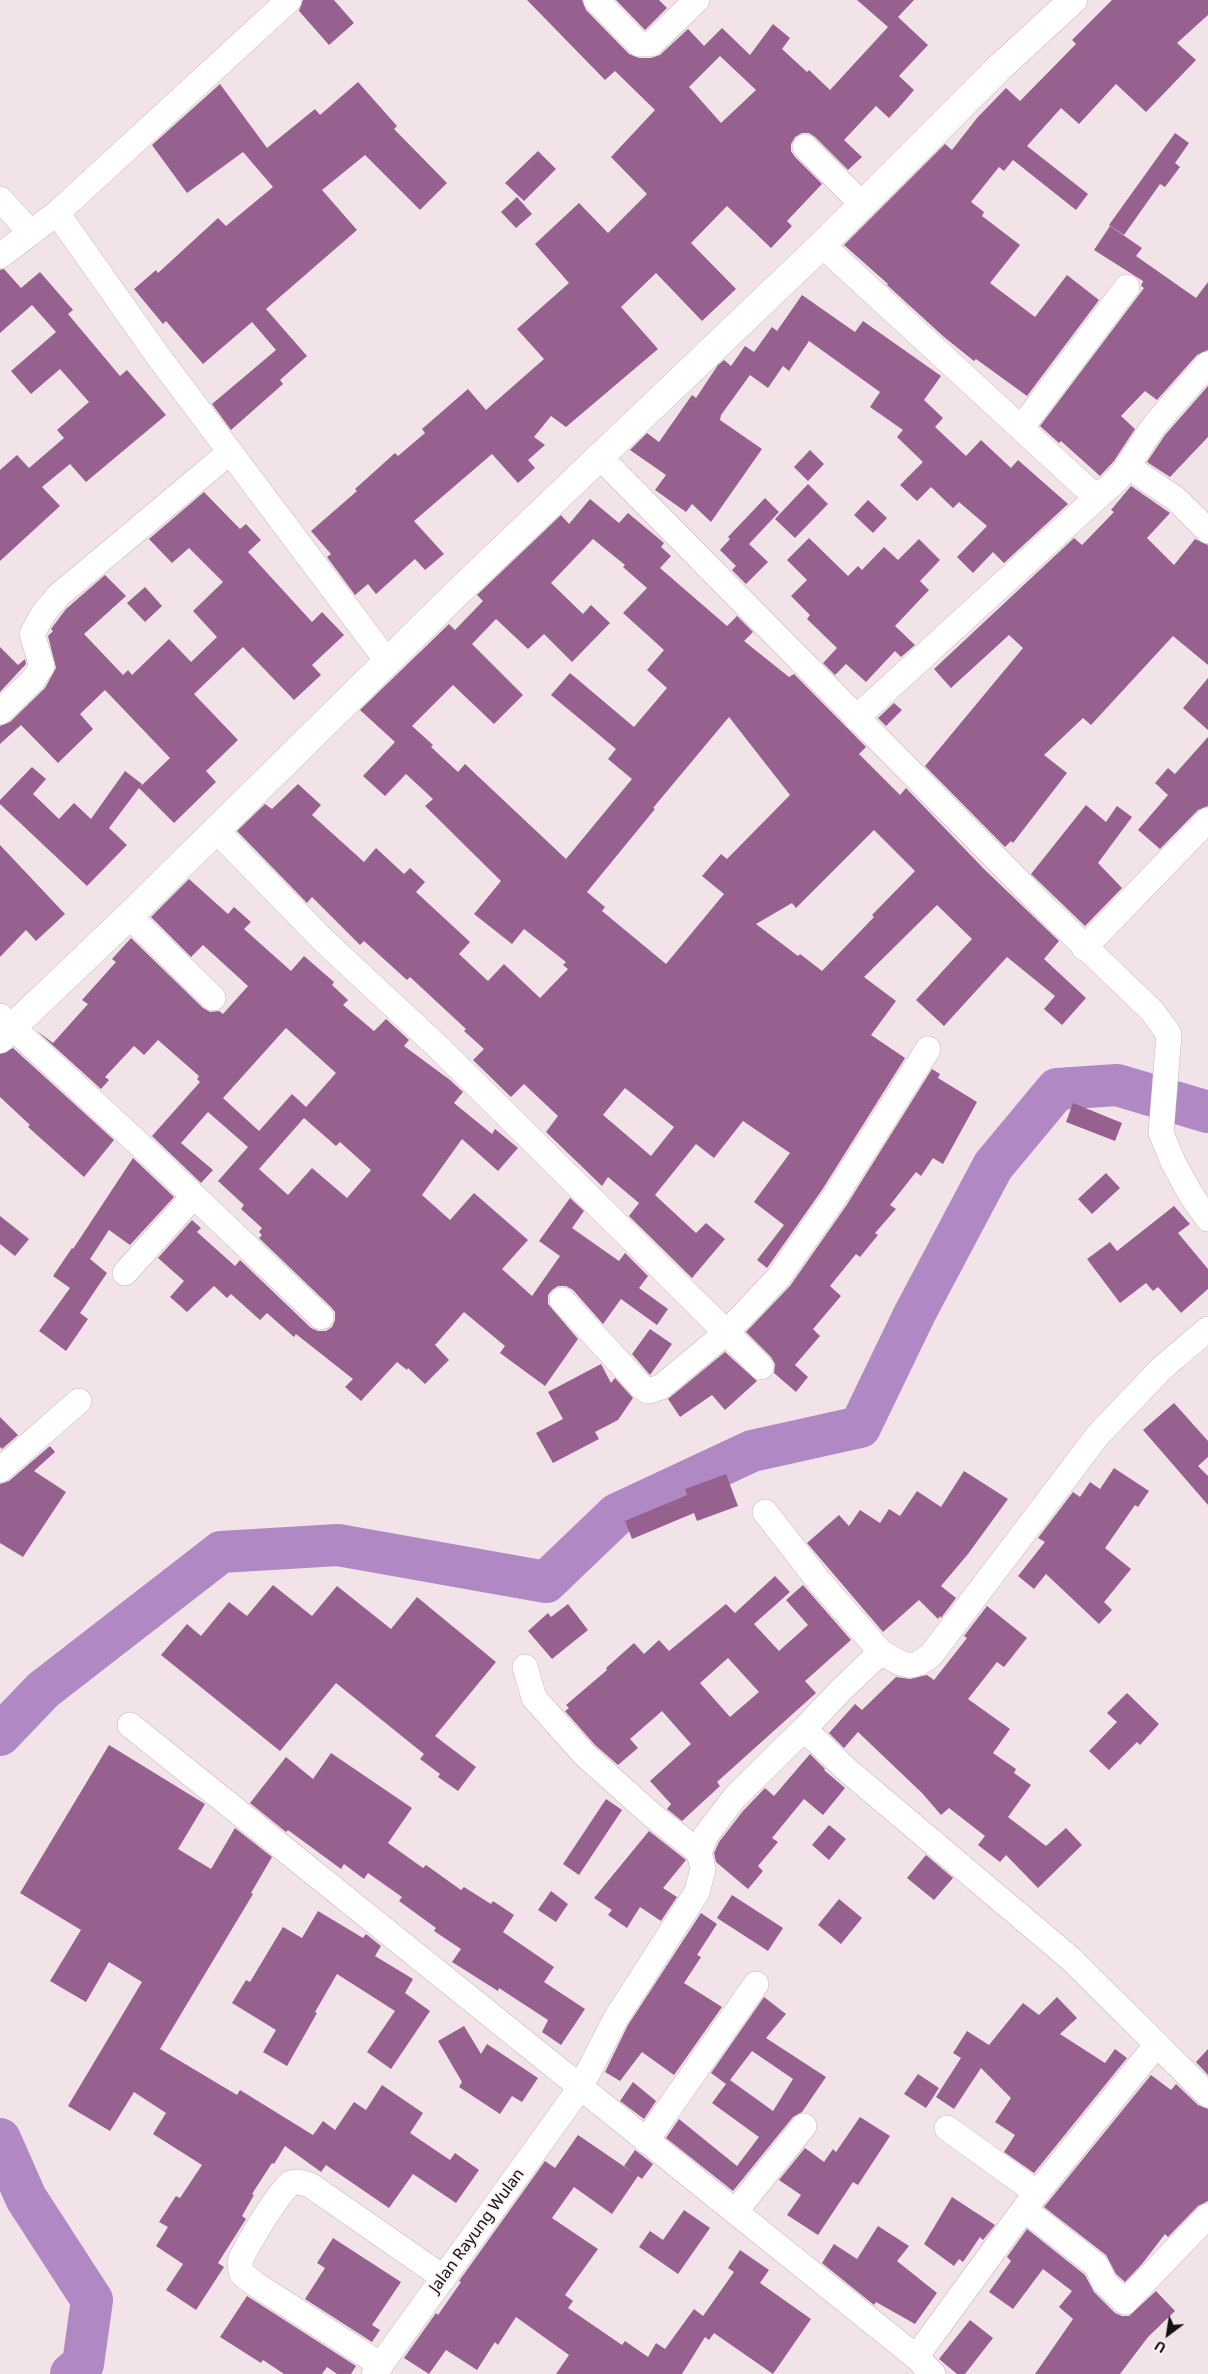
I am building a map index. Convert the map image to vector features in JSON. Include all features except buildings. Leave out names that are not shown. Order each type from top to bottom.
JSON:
[{"type":"main road","points":[[4,1028],[129,916],[387,661],[599,456],[683,379],[999,68],[1073,0]]},
{"type":"street","points":[[0,256],[57,213],[290,0]]},
{"type":"street","points":[[596,0],[639,44],[644,45],[651,44],[697,0]]},
{"type":"street","points":[[805,146],[862,204]]},
{"type":"street","points":[[0,199],[30,232]]},
{"type":"street","points":[[57,213],[158,356],[387,661]]},
{"type":"street","points":[[822,244],[1086,489],[1095,494],[1103,492]]},
{"type":"street","points":[[1022,428],[1127,287]]},
{"type":"street","points":[[856,718],[1103,492],[1127,466],[1154,427],[1208,364]]},
{"type":"street","points":[[0,712],[33,680],[42,666],[32,634],[43,614],[59,595],[230,452]]},
{"type":"street","points":[[599,456],[1084,948],[1152,1011],[1169,1034],[1161,1133],[1173,1162],[1208,1219]]},
{"type":"street","points":[[1127,466],[1176,499],[1208,531]]},
{"type":"street","points":[[1084,948],[1208,820]]},
{"type":"street","points":[[216,830],[323,940],[437,1046],[761,1366]]},
{"type":"street","points":[[129,916],[213,998]]},
{"type":"street","points":[[4,1028],[152,1156],[321,1317]]},
{"type":"street","points":[[562,1300],[640,1386],[648,1391],[661,1387],[727,1332],[778,1278],[834,1198],[928,1049]]},
{"type":"street","points":[[125,1273],[193,1197]]},
{"type":"street","points":[[765,1512],[818,1580],[881,1652],[904,1665],[920,1664],[931,1655],[1098,1434],[1162,1368],[1208,1329]]},
{"type":"street","points":[[0,1470],[79,1401]]},
{"type":"street","points":[[525,1667],[534,1698],[585,1754],[653,1816],[699,1852],[706,1835],[735,1797],[881,1652]]},
{"type":"street","points":[[130,1725],[924,2366],[1031,2201],[1157,2044]]},
{"type":"street","points":[[804,1729],[846,1769],[1071,1959],[1208,2095]]},
{"type":"street","name":"Jalan Rayung Wulan","points":[[378,2369],[580,2088],[623,2006],[698,1892],[703,1869],[699,1852]]},
{"type":"street","points":[[646,2141],[756,1984]]},
{"type":"street","points":[[735,2212],[804,2126]]},
{"type":"street","points":[[947,2128],[1031,2201],[1097,2266],[1104,2282],[1125,2302],[1208,2216]]},
{"type":"street","points":[[378,2369],[242,2274],[240,2262],[282,2191],[292,2183],[302,2182],[310,2185],[444,2278]]},
{"type":"waterway","points":[[0,1735],[43,1690],[221,1552],[338,1545],[546,1582],[617,1514],[752,1451],[860,1427],[915,1313],[993,1166],[1057,1089],[1117,1085],[1208,1112]]},
{"type":"waterway","points":[[0,2139],[26,2198],[92,2300],[83,2364],[71,2374]]}]
